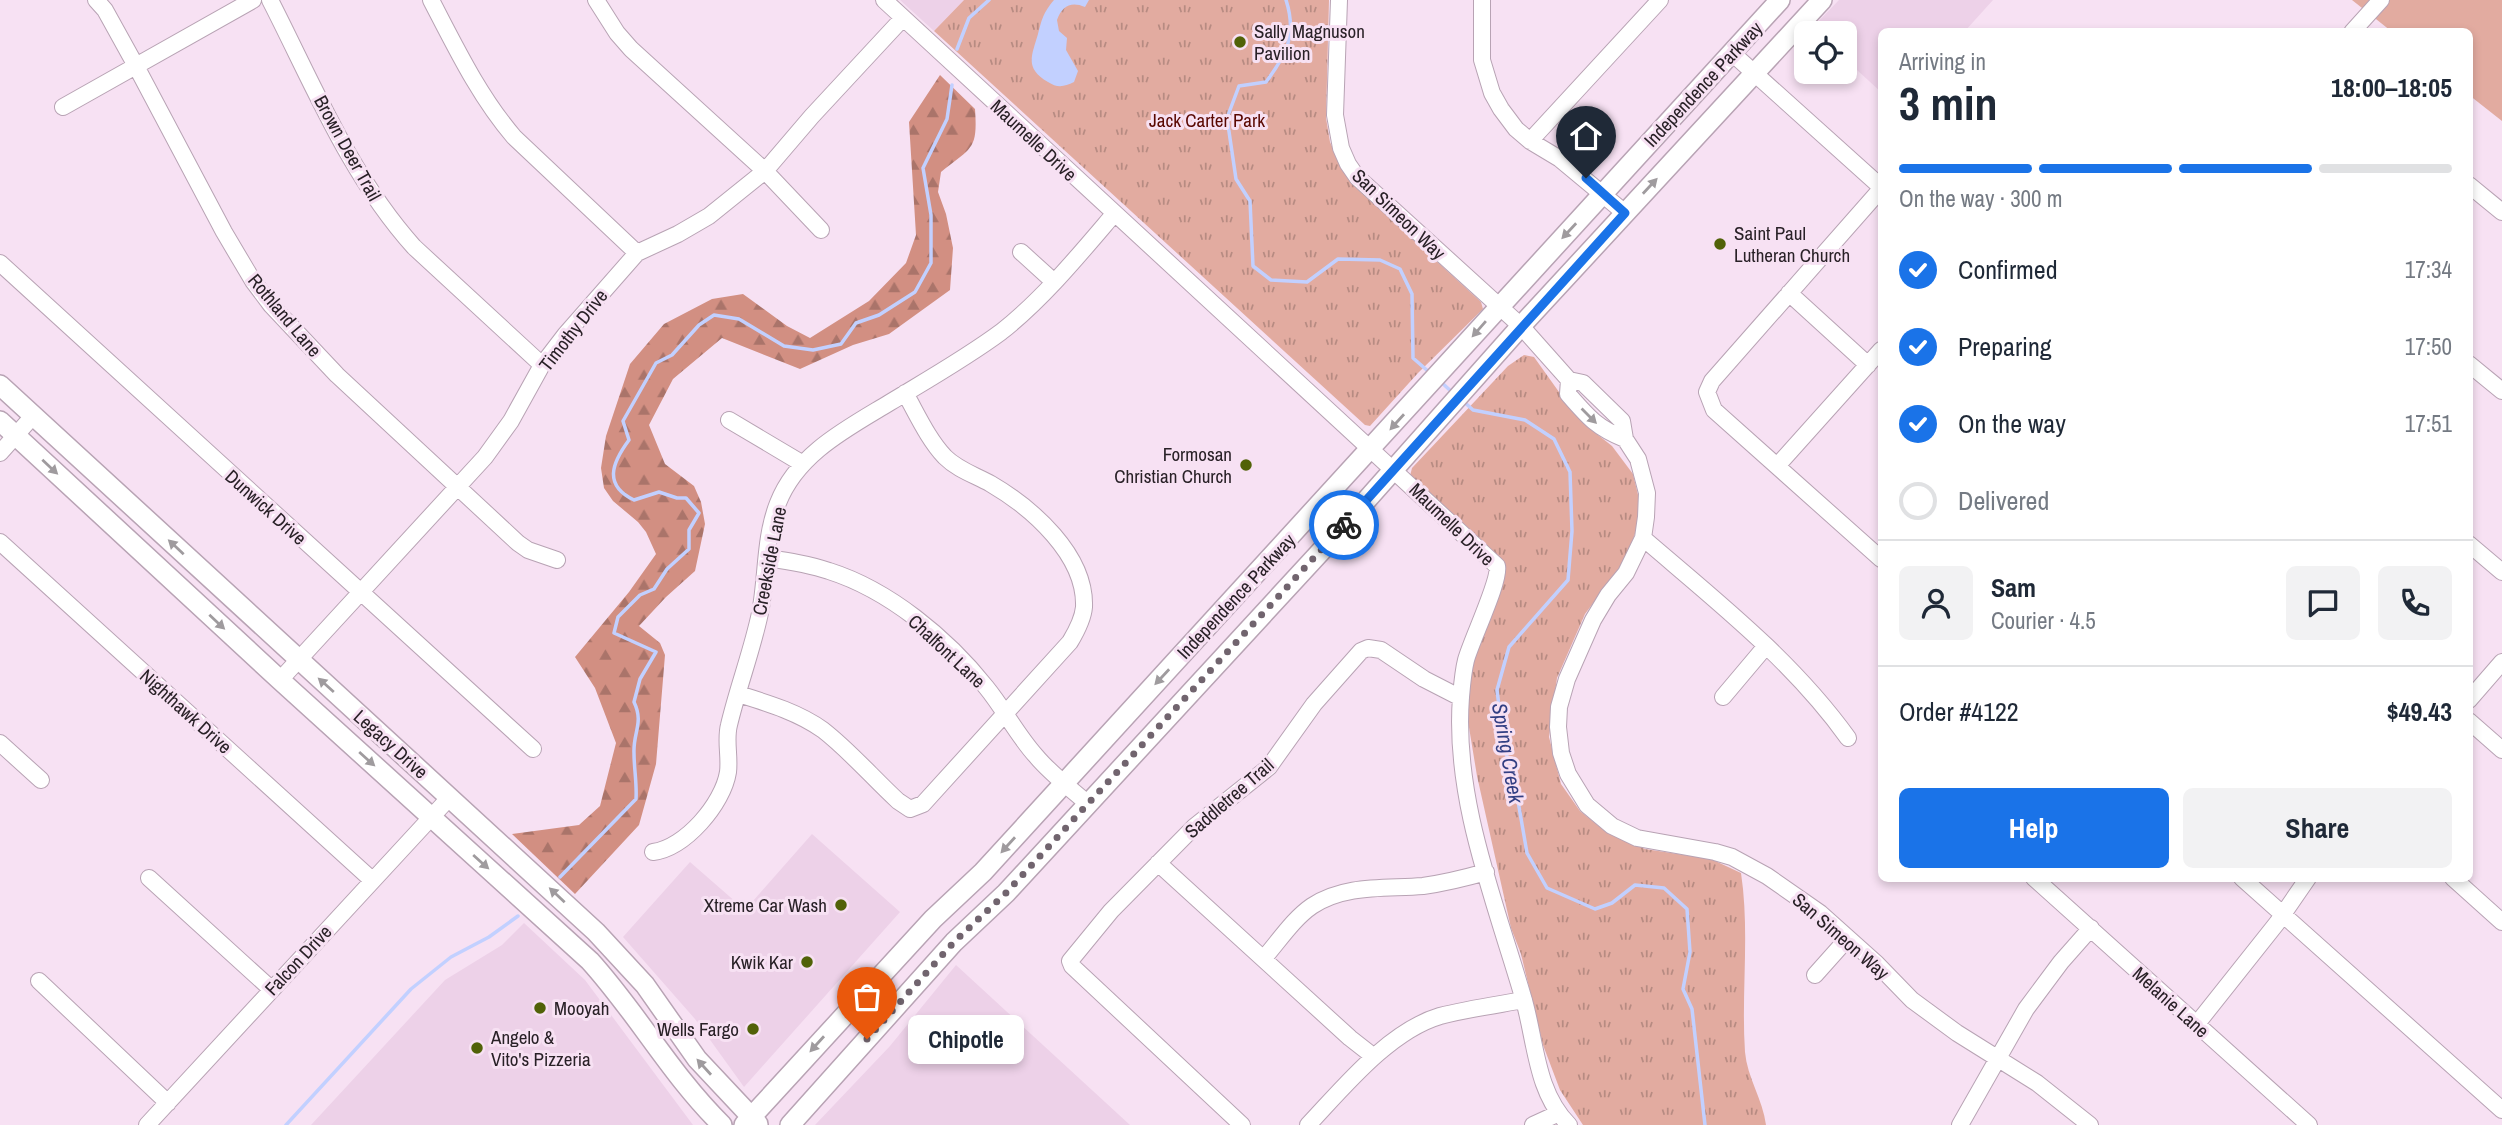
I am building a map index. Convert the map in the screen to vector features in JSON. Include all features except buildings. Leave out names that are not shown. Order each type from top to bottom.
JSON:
[{"type":"main road","name":"Independence Parkway","points":[[751,1123],[876,981],[933,919],[983,872],[1780,0]]},
{"type":"main road","name":"Independence Parkway","points":[[790,1125],[897,1003],[954,942],[1006,893],[1324,548],[1521,326],[1822,0]]},
{"type":"main road","name":"Legacy Drive","points":[[0,385],[596,932],[645,985],[697,1059],[751,1123]]},
{"type":"main road","name":"Legacy Drive","points":[[0,421],[590,961],[624,1000],[674,1073],[722,1125]]},
{"type":"main road","points":[[876,981],[897,1003]]},
{"type":"main road","points":[[624,1000],[645,985]]},
{"type":"street","name":"Rothland Lane","points":[[96,0],[105,10],[136,66],[224,232],[253,281],[271,305],[337,375],[457,488],[528,550],[557,560]]},
{"type":"street","points":[[63,107],[253,0]]},
{"type":"street","name":"Brown Deer Trail","points":[[270,0],[363,183],[414,247],[542,365]]},
{"type":"street","points":[[432,0],[471,78],[499,120],[637,253]]},
{"type":"street","points":[[596,0],[631,49],[765,171],[821,230]]},
{"type":"street","name":"Maumelle Drive","points":[[884,0],[1394,469],[1493,561],[1499,570],[1465,663],[1459,731],[1462,768],[1486,872],[1524,1000],[1536,1062],[1563,1119]]},
{"type":"street","name":"San Simeon Way","points":[[1339,0],[1335,115],[1337,132],[1348,164],[1371,191],[1521,326],[1569,380],[1568,394],[1605,431],[1625,439],[1638,458],[1647,493],[1647,517],[1643,538],[1626,573],[1593,620],[1567,679],[1559,707],[1561,753],[1576,790],[1599,816],[1612,826],[1637,838],[1715,852],[1744,863],[1820,913],[1912,1000],[1957,1033],[2050,1092],[2090,1125]]},
{"type":"street","points":[[1482,0],[1482,60],[1486,77],[1501,109],[1516,130],[1560,159],[1625,213]]},
{"type":"street","points":[[1530,141],[1660,0]]},
{"type":"street","points":[[2356,28],[2381,0]]},
{"type":"street","name":"Timothy Drive","points":[[280,680],[497,442],[542,365],[637,253],[693,226],[765,171],[812,116],[903,19]]},
{"type":"street","points":[[1732,53],[1878,185]]},
{"type":"street","points":[[2473,188],[2502,212]]},
{"type":"street","points":[[1878,191],[1712,381],[1707,392],[1714,410],[1878,553]]},
{"type":"street","name":"Creekside Lane","points":[[653,852],[675,846],[687,836],[718,799],[725,783],[728,770],[728,727],[760,610],[771,530],[779,500],[803,464],[838,434],[999,333],[1023,314],[1114,214]]},
{"type":"street","points":[[1021,252],[1053,281]]},
{"type":"street","name":"Dunwick Drive","points":[[0,263],[533,749]]},
{"type":"street","points":[[1788,293],[1868,365]]},
{"type":"street","points":[[1777,466],[1878,353]]},
{"type":"street","points":[[2473,367],[2502,391]]},
{"type":"street","points":[[738,694],[784,709],[822,730],[910,809],[923,804],[1070,642],[1084,611],[1083,589],[1069,557],[1050,531],[1016,500],[968,474],[946,458],[905,393]]},
{"type":"street","points":[[0,453],[33,416]]},
{"type":"street","points":[[729,420],[803,464]]},
{"type":"street","points":[[1643,538],[1766,646],[1820,701],[1848,738]]},
{"type":"street","name":"Nighthawk Drive","points":[[0,542],[372,880]]},
{"type":"street","points":[[2473,547],[2502,572]]},
{"type":"street","name":"Chalfont Lane","points":[[767,558],[803,563],[832,571],[862,585],[915,618],[967,664],[1036,757],[1087,803]]},
{"type":"street","points":[[1723,697],[1766,646]]},
{"type":"street","name":"Saddletree Trail","points":[[1242,1125],[1072,966],[1070,961],[1111,911],[1194,827],[1269,767],[1314,704],[1361,651],[1368,648],[1381,650],[1424,679],[1461,698]]},
{"type":"street","points":[[2473,696],[2502,663]]},
{"type":"street","points":[[2473,725],[2502,750]]},
{"type":"street","points":[[0,743],[41,780]]},
{"type":"street","name":"Falcon Drive","points":[[147,1125],[450,797]]},
{"type":"street","points":[[1158,863],[1373,1056]]},
{"type":"street","points":[[1264,958],[1301,916],[1313,906],[1334,896],[1360,889],[1443,883],[1486,872]]},
{"type":"street","points":[[149,878],[271,989]]},
{"type":"street","name":"Melanie Lane","points":[[2039,882],[2309,1125]]},
{"type":"street","points":[[2246,882],[2502,1110]]},
{"type":"street","points":[[2196,1025],[2270,932],[2305,882]]},
{"type":"street","points":[[2457,882],[2502,922]]},
{"type":"street","points":[[1960,1125],[1997,1057],[2031,1003],[2091,928]]},
{"type":"street","points":[[1815,975],[1848,938]]},
{"type":"street","points":[[39,981],[168,1102]]},
{"type":"street","points":[[1308,1125],[1373,1056],[1421,1024],[1439,1016],[1524,1000]]},
{"type":"street","points":[[1533,1125],[1563,1119]]},
{"type":"shaded area","points":[[900,0],[964,0],[934,31]]},
{"type":"shaded area","points":[[1839,0],[1993,0],[1968,28],[1878,28],[1878,89],[1857,70],[1857,21],[1819,21]]},
{"type":"shaded area","points":[[812,834],[900,912],[744,1087],[695,1019],[623,937],[690,862],[745,910]]},
{"type":"shaded area","points":[[524,923],[585,980],[693,1125],[311,1125],[445,980],[502,945]]},
{"type":"shaded area","points":[[956,965],[1130,1125],[815,1125],[890,1046]]},
{"type":"green space","name":"Jack Carter Park","points":[[964,0],[1329,0],[1326,118],[1330,142],[1340,164],[1358,189],[1481,302],[1483,309],[1418,373],[1370,426],[1365,425],[934,31]]},
{"type":"green space","points":[[2352,0],[2502,0],[2502,121],[2473,98],[2473,28],[2387,28]]},
{"type":"green space","points":[[940,75],[975,109],[976,123],[970,147],[941,172],[938,192],[953,248],[950,290],[889,334],[853,345],[800,369],[722,338],[673,379],[649,425],[665,464],[694,486],[701,502],[705,524],[695,571],[639,626],[660,643],[665,655],[656,764],[639,825],[575,894],[512,834],[579,825],[600,806],[616,743],[595,688],[575,657],[629,592],[656,554],[646,532],[613,501],[604,488],[601,468],[606,436],[630,364],[664,324],[712,299],[743,294],[787,326],[810,338],[869,301],[906,263],[916,235],[909,122]]},
{"type":"green space","points":[[1524,355],[1534,357],[1569,406],[1612,446],[1633,474],[1639,499],[1638,525],[1626,559],[1585,614],[1557,678],[1549,737],[1561,784],[1580,811],[1605,831],[1645,849],[1711,859],[1741,873],[1745,918],[1745,1052],[1766,1125],[1583,1125],[1560,1090],[1543,1045],[1521,954],[1511,928],[1477,776],[1466,709],[1471,671],[1504,565],[1410,476],[1412,468],[1508,366]]},
{"type":"water","points":[[1054,0],[1089,0],[1085,7],[1068,6],[1057,20],[1059,31],[1067,38],[1066,50],[1078,71],[1074,82],[1061,86],[1051,84],[1040,77],[1035,72],[1032,61],[1042,20]]},
{"type":"waterway","points":[[957,49],[969,18],[989,0]]},
{"type":"waterway","name":"Spring Creek","points":[[1286,0],[1290,34],[1280,62],[1266,82],[1239,86],[1227,118],[1236,179],[1250,201],[1253,266],[1271,280],[1307,282],[1338,259],[1380,260],[1400,269],[1412,294],[1413,358],[1429,372]]},
{"type":"waterway","points":[[560,877],[636,799],[634,746],[638,716],[634,702],[640,679],[656,652],[614,633],[618,617],[640,595],[654,589],[667,569],[689,549],[689,530],[699,513],[686,498],[659,492],[634,500],[618,488],[614,480],[615,465],[629,440],[623,421],[656,363],[672,355],[699,325],[714,315],[739,319],[784,346],[813,350],[841,344],[856,323],[879,315],[915,292],[931,263],[931,215],[923,168],[947,119],[952,85]]},
{"type":"waterway","name":"Spring Creek","points":[[1441,382],[1453,393]]},
{"type":"waterway","name":"Spring Creek","points":[[1462,400],[1473,410],[1525,420],[1554,439],[1570,472],[1572,531],[1568,580],[1509,647],[1497,690],[1504,747],[1514,778],[1527,853],[1547,888],[1595,909],[1612,903],[1635,885],[1664,888],[1687,909],[1690,952],[1683,989],[1692,1009],[1705,1125]]},
{"type":"waterway","points":[[286,1125],[411,989],[451,957],[489,937],[518,916]]},
{"type":"way so far","points":[[867,1039],[954,942],[1006,893],[1344,525]]},
{"type":"place","name":"Sally Magnuson Pavilion","points":[[1240,42]]},
{"type":"place","name":"Saint Paul Lutheran Church","points":[[1720,244]]},
{"type":"place","name":"Formosan Christian Church","points":[[1246,465]]},
{"type":"place","name":"Xtreme Car Wash","points":[[841,905]]},
{"type":"place","name":"Kwik Kar","points":[[807,962]]},
{"type":"place","name":"Mooyah","points":[[540,1008]]},
{"type":"place","name":"Wells Fargo","points":[[753,1029]]},
{"type":"place","name":"Chipotle","points":[[867,1039]]},
{"type":"place","name":"Angelo & Vito's Pizzeria","points":[[477,1048]]},
{"type":"route","points":[[1344,525],[1625,213],[1586,178]]}]
